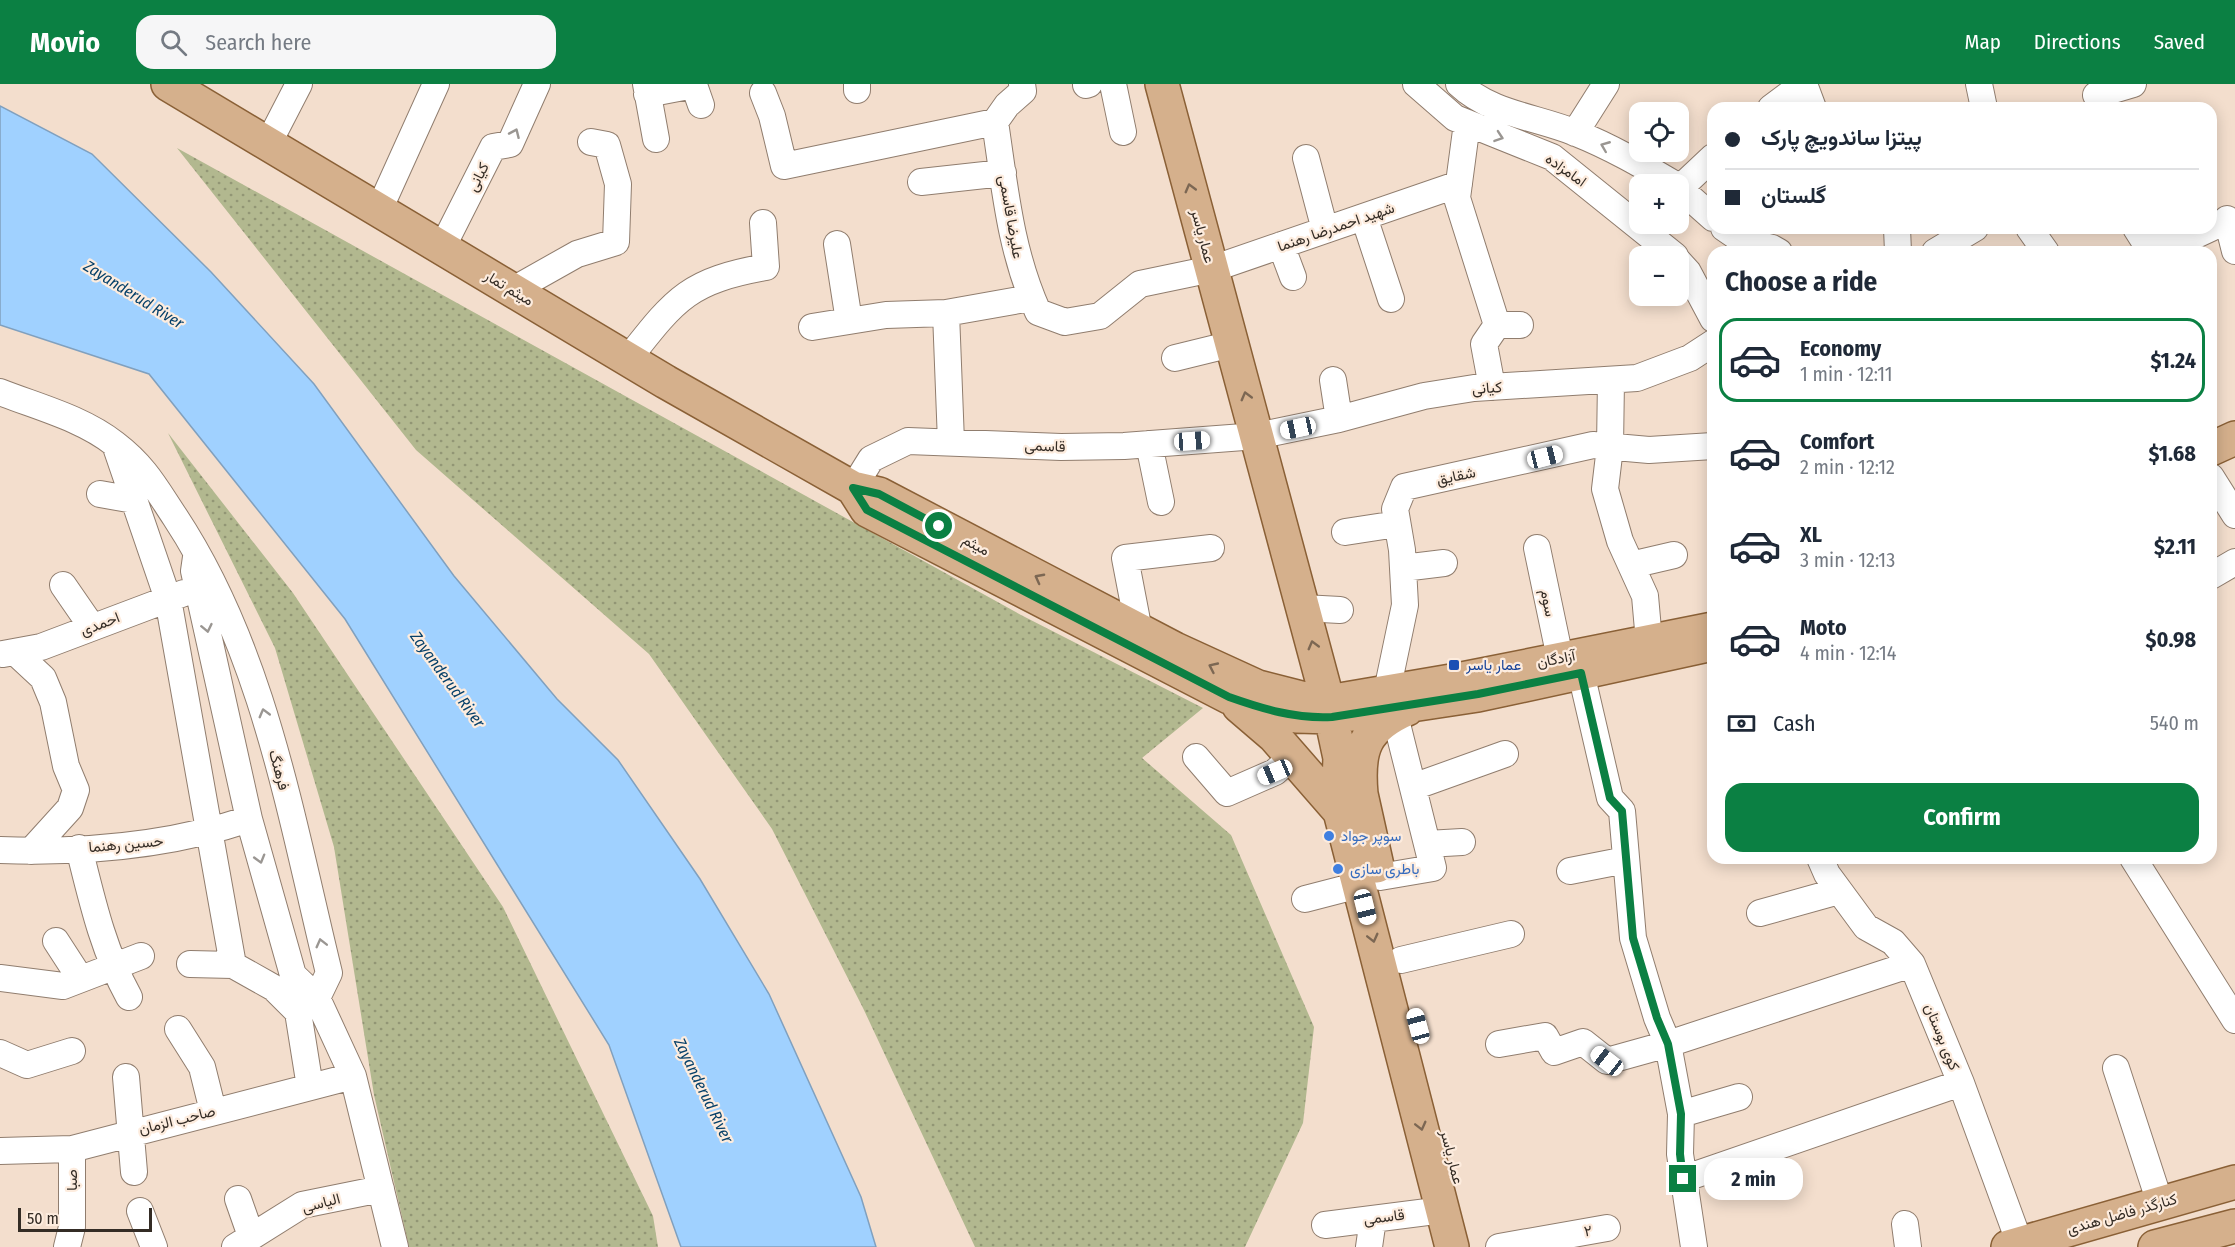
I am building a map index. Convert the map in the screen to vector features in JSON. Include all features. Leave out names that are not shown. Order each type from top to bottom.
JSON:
[{"type":"main road","name":"میثم تمار","points":[[168,84],[628,359],[853,488]]},
{"type":"main road","name":"عمار یاسر","points":[[1162,84],[1330,709],[1340,758],[1338,804],[1351,804],[1452,1247]]},
{"type":"main road","points":[[2217,433],[2235,425]]},
{"type":"main road","points":[[2217,446],[2235,438]]},
{"type":"main road","name":"میثم","points":[[853,488],[879,494],[1139,630],[1258,687],[1330,709]]},
{"type":"main road","name":"میثم","points":[[853,488],[867,510],[1229,697],[1296,716],[1330,709]]},
{"type":"main road","name":"آزادگان","points":[[1571,666],[1649,641],[1707,630]]},
{"type":"main road","name":"آزادگان","points":[[1330,709],[1402,703],[1457,680],[1571,666],[1707,645]]},
{"type":"main road","points":[[1229,697],[1293,756],[1351,804],[1360,754],[1367,737],[1402,703]]},
{"type":"main road","name":"عمار یاسر","points":[[1369,881],[1401,960],[1475,1247]]},
{"type":"main road","name":"کنارگذر فاضل هندی","points":[[2014,1246],[2235,1182]]},
{"type":"main road","points":[[2156,1247],[2235,1226]]},
{"type":"street","points":[[268,144],[299,84]]},
{"type":"street","points":[[379,210],[436,84]]},
{"type":"street","name":"کیانی","points":[[442,248],[493,147],[510,144],[537,84]]},
{"type":"street","points":[[763,93],[772,116],[784,166],[995,122],[1007,105],[1023,91],[1022,84]]},
{"type":"street","points":[[1113,84],[1123,132]]},
{"type":"street","name":"امامزاده","points":[[1416,84],[1455,118],[1552,157],[1663,246]]},
{"type":"street","name":"امامزاده","points":[[1459,84],[1494,106],[1575,133],[1625,154],[1657,174]]},
{"type":"street","points":[[1575,133],[1606,84]]},
{"type":"street","points":[[1779,102],[1804,84],[1811,102]]},
{"type":"street","points":[[1979,84],[1983,102]]},
{"type":"street","points":[[2096,96],[2133,84]]},
{"type":"street","points":[[656,139],[646,89],[694,85],[701,105]]},
{"type":"street","name":"علیرضا قاسمی","points":[[995,122],[1012,235],[1021,273],[1038,312],[1065,322],[1100,316],[1140,284],[1212,269]]},
{"type":"street","points":[[1467,123],[1457,198],[1508,325],[1484,344],[1492,387]]},
{"type":"street","points":[[513,290],[577,254],[616,242],[618,184],[607,145],[591,142]]},
{"type":"street","points":[[1306,158],[1325,230]]},
{"type":"street","points":[[1689,177],[1707,162]]},
{"type":"street","points":[[921,182],[1003,173]]},
{"type":"street","name":"شهید احمدرضا رهنما","points":[[1212,269],[1459,184]]},
{"type":"street","name":"امامزاده","points":[[1689,197],[1707,213]]},
{"type":"street","points":[[1364,217],[1391,299]]},
{"type":"street","points":[[628,359],[666,311],[697,286],[729,274],[766,267],[763,223]]},
{"type":"street","points":[[2221,223],[2235,251]]},
{"type":"street","points":[[1733,234],[1743,241],[1764,246]]},
{"type":"street","points":[[1945,246],[1965,234]]},
{"type":"street","points":[[2154,246],[2183,241],[2198,234]]},
{"type":"street","points":[[837,244],[849,321]]},
{"type":"street","points":[[1281,245],[1293,277]]},
{"type":"street","points":[[1689,274],[1707,308]]},
{"type":"street","points":[[812,327],[886,315],[946,313],[1031,298]]},
{"type":"street","points":[[946,313],[951,442]]},
{"type":"street","points":[[1175,358],[1232,344]]},
{"type":"street","name":"کیانی","points":[[1257,436],[1339,419],[1424,396],[1492,387],[1637,378],[1690,358],[1707,346]]},
{"type":"street","points":[[1333,380],[1339,419]]},
{"type":"street","points":[[1611,380],[1610,447],[1605,489],[1620,541],[1645,596],[1649,641]]},
{"type":"street","name":"فرهنگ","points":[[0,392],[80,423],[114,443],[150,475],[217,586],[261,702],[329,973],[317,998]]},
{"type":"street","name":"قاسمی","points":[[853,488],[872,459],[909,441],[1061,447],[1149,444],[1257,436]]},
{"type":"street","points":[[114,443],[168,599],[233,965]]},
{"type":"street","points":[[1149,444],[1161,502]]},
{"type":"street","name":"شقایق","points":[[1402,703],[1405,605],[1403,568],[1395,509],[1404,487],[1593,445],[1649,450],[1707,446]]},
{"type":"street","points":[[2217,486],[2235,515]]},
{"type":"street","points":[[100,494],[134,500]]},
{"type":"street","points":[[1345,532],[1397,524]]},
{"type":"street","points":[[1139,630],[1125,558],[1210,548]]},
{"type":"street","name":"سوم","points":[[1537,548],[1610,798],[1622,811],[1633,938],[1657,1018],[1668,1044],[1681,1114],[1680,1154],[1694,1247]]},
{"type":"street","points":[[197,550],[194,571],[249,819],[293,975],[317,998],[353,1076],[395,1247]]},
{"type":"street","points":[[1631,565],[1674,555]]},
{"type":"street","points":[[2217,572],[2235,562]]},
{"type":"street","points":[[1403,568],[1444,563]]},
{"type":"street","points":[[63,585],[92,627]]},
{"type":"street","name":"احمدی","points":[[7,653],[41,647],[198,587]]},
{"type":"street","points":[[1303,608],[1340,610]]},
{"type":"street","points":[[7,653],[43,678],[53,702],[66,766],[76,789],[70,808],[31,851]]},
{"type":"street","points":[[1305,899],[1369,881],[1433,868],[1413,787],[1402,703]]},
{"type":"street","points":[[1413,787],[1505,754]]},
{"type":"street","points":[[1196,757],[1227,793],[1275,772],[1293,756]]},
{"type":"street","name":"حسین رهنما","points":[[0,850],[31,851],[160,842],[209,832],[249,819]]},
{"type":"street","points":[[1427,844],[1462,842]]},
{"type":"street","points":[[79,848],[100,933],[111,965],[129,997]]},
{"type":"street","points":[[1570,871],[1626,860]]},
{"type":"street","name":"کوی بوستان","points":[[1823,864],[1827,874],[1866,927],[1893,942],[1912,964],[1961,1083],[2014,1246]]},
{"type":"street","points":[[2137,864],[2235,1020]]},
{"type":"street","points":[[1761,913],[1839,891]]},
{"type":"street","points":[[1401,960],[1511,934]]},
{"type":"street","points":[[56,941],[80,978]]},
{"type":"street","points":[[0,978],[63,986],[111,965],[141,956]]},
{"type":"street","points":[[190,964],[233,965],[274,988],[298,1012],[310,1086]]},
{"type":"street","points":[[1499,1044],[1545,1036],[1554,1052],[1583,1042],[1607,1061],[1668,1044],[1912,964]]},
{"type":"street","points":[[177,1029],[202,1067],[213,1111]]},
{"type":"street","points":[[0,1053],[27,1065],[72,1051]]},
{"type":"street","points":[[2116,1068],[2160,1203]]},
{"type":"street","name":"صاحب الزمان","points":[[0,1151],[72,1149],[129,1132],[353,1076]]},
{"type":"street","points":[[126,1077],[134,1172]]},
{"type":"street","points":[[1683,1179],[1961,1083]]},
{"type":"street","points":[[1681,1114],[1738,1097]]},
{"type":"street","name":"صبا","points":[[60,1246],[72,1227],[72,1149]]},
{"type":"street","name":"الیاسی","points":[[243,1242],[302,1205],[381,1189]]},
{"type":"street","points":[[238,1199],[243,1242]]},
{"type":"street","name":"قاسمی","points":[[1325,1225],[1443,1210]]},
{"type":"street","points":[[140,1211],[153,1247]]},
{"type":"street","points":[[1369,1247],[1373,1219]]},
{"type":"street","name":"۲","points":[[1499,1247],[1606,1228]]},
{"type":"green space","points":[[177,148],[1021,615],[1203,708],[1142,758],[1231,835],[1314,1027],[1303,1123],[1245,1247],[975,1247],[863,1008],[772,829],[649,654],[416,450]]},
{"type":"green space","points":[[168,433],[293,593],[503,907],[653,1216],[658,1247],[409,1247],[374,1095],[334,847],[275,648]]},
{"type":"water","name":"Zayanderud River","points":[[0,106],[92,154],[211,272],[314,384],[454,576],[557,699],[618,760],[700,879],[769,994],[861,1197],[876,1247],[681,1247],[609,1045],[345,619],[149,374],[0,325]]},
{"type":"place","name":"عمار یاسر","points":[[1454,665]]},
{"type":"place","name":"سوپر جواد","points":[[1329,836]]},
{"type":"place","name":"باطری سازی","points":[[1338,869]]},
{"type":"route","points":[[939,526],[879,494],[853,488],[867,510],[1229,697],[1279,713],[1313,718],[1332,717],[1478,694],[1581,673],[1610,798],[1622,811],[1633,938],[1657,1018],[1668,1044],[1681,1114],[1680,1154],[1683,1179]]}]
